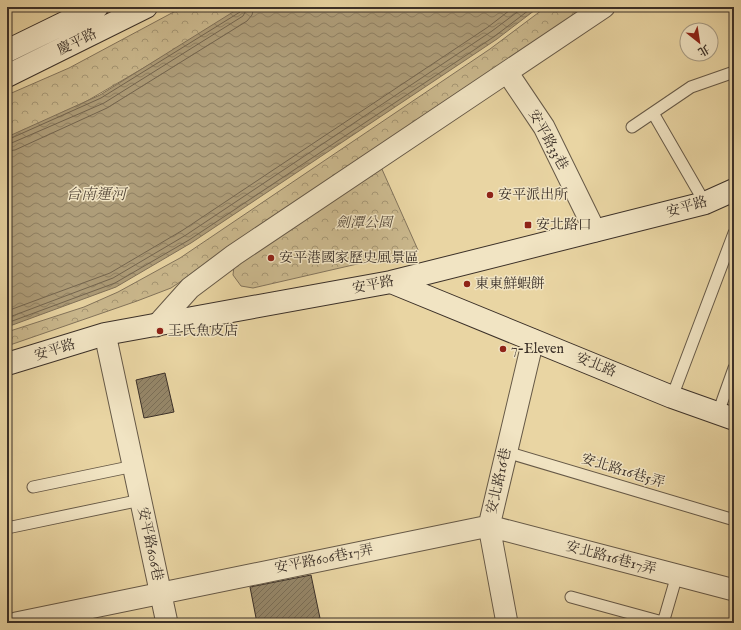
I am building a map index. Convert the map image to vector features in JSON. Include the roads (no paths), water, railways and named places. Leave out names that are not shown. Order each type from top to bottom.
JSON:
[{"type":"street","name":"慶平路","points":[[7,51],[97,7]]},
{"type":"street","name":"慶平路","points":[[7,76],[146,7]]},
{"type":"street","points":[[156,326],[190,288],[234,256],[604,7]]},
{"type":"street","name":"安平路33巷","points":[[507,72],[544,127],[595,231]]},
{"type":"street","name":"安平路","points":[[7,364],[105,334],[156,326],[392,282],[705,203],[734,190]]},
{"type":"street","name":"安北路","points":[[392,282],[672,397],[726,416]]},
{"type":"street","name":"安平路606巷","points":[[105,334],[167,623]]},
{"type":"street","name":"安北路16巷","points":[[507,623],[489,526],[533,340]]},
{"type":"street","name":"安北路16巷17弄","points":[[489,526],[734,590]]},
{"type":"street","name":"安平路606巷17弄","points":[[16,623],[160,592],[489,526]]},
{"type":"lane","points":[[632,128],[691,87],[734,72]]},
{"type":"lane","points":[[653,113],[705,203]]},
{"type":"lane","points":[[672,397],[734,233]]},
{"type":"lane","points":[[726,416],[734,368]]},
{"type":"lane","name":"安北路16巷5弄","points":[[506,452],[731,519]]},
{"type":"lane","points":[[34,487],[134,466]]},
{"type":"lane","points":[[7,528],[141,500]]},
{"type":"lane","points":[[570,597],[664,623],[677,575]]},
{"type":"water","name":"台南運河","points":[[241,7],[539,7],[497,39],[191,243],[116,287],[7,327],[7,137],[100,95]]},
{"type":"place","name":"安平派出所","points":[[490,195]]},
{"type":"place","name":"安北路口","points":[[528,225]]},
{"type":"place","name":"安平港國家歷史風景區","points":[[271,258]]},
{"type":"place","name":"東東鮮蝦餅","points":[[467,284]]},
{"type":"place","name":"王氏魚皮店","points":[[160,331]]},
{"type":"place","name":"7-Eleven","points":[[503,349]]},
{"type":"park label","name":"劍潭公園","points":[[364,223]]}]
